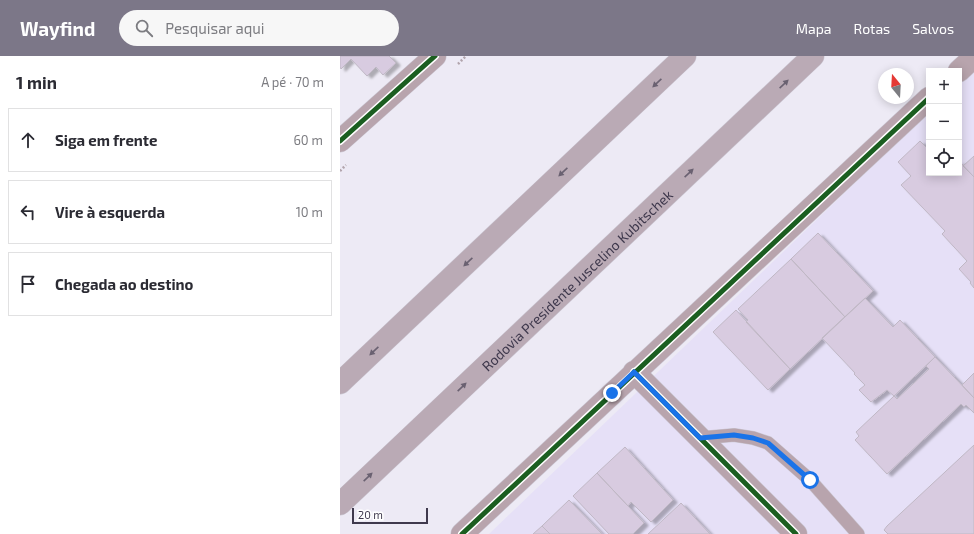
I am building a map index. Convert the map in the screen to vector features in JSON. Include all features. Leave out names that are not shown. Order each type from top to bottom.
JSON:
[{"type":"highway","points":[[340,383],[685,56]]},
{"type":"highway","name":"Rodovia Presidente Juscelino Kubitschek","points":[[340,504],[813,56]]},
{"type":"street","points":[[340,142],[435,56]]},
{"type":"street","points":[[962,68],[974,57]]},
{"type":"street","points":[[462,534],[926,101]]},
{"type":"street","points":[[634,372],[796,534]]},
{"type":"lane","points":[[700,438],[734,435],[753,438],[768,443],[810,480],[858,534]]},
{"type":"shaded area","points":[[974,69],[974,534],[489,534],[926,115],[926,176],[962,176],[962,80]]},
{"type":"building","points":[[340,56],[389,56],[396,63],[383,75],[376,67],[367,76],[351,59],[341,69]]},
{"type":"building","points":[[920,141],[926,147],[926,176],[962,176],[962,164],[974,177],[974,288],[970,283],[971,282],[959,269],[967,261],[942,234],[945,231],[901,185],[911,176],[898,162]]},
{"type":"building","points":[[974,156],[974,177],[963,166]]},
{"type":"building","points":[[818,233],[873,291],[845,317],[791,259]]},
{"type":"building","points":[[791,259],[845,317],[790,369],[746,322],[748,320],[738,309]]},
{"type":"building","points":[[865,298],[893,327],[900,320],[935,357],[894,396],[887,390],[871,402],[859,390],[865,385],[822,338]]},
{"type":"building","points":[[736,310],[790,369],[768,390],[713,332]]},
{"type":"building","points":[[935,357],[974,398],[974,413],[966,405],[964,407],[961,404],[887,474],[855,440],[859,436],[856,432],[894,396],[897,399],[929,369],[926,366]]},
{"type":"building","points":[[974,373],[974,398],[962,385]]},
{"type":"building","points":[[974,445],[974,534],[888,534],[884,530],[887,526]]},
{"type":"building","points":[[625,447],[673,500],[651,522],[631,502],[628,506],[597,473]]},
{"type":"building","points":[[597,473],[644,523],[633,534],[609,534],[573,496]]},
{"type":"building","points":[[569,500],[602,534],[550,534],[542,526]]},
{"type":"building","points":[[681,503],[710,534],[648,534]]},
{"type":"building","points":[[542,526],[550,534],[533,534]]},
{"type":"cycle path","points":[[340,141],[435,56]]},
{"type":"cycle path","points":[[462,534],[926,101]]},
{"type":"cycle path","points":[[634,372],[796,534]]},
{"type":"route","points":[[612,393],[634,372],[700,438],[734,435],[753,438],[768,443],[810,480]]}]
